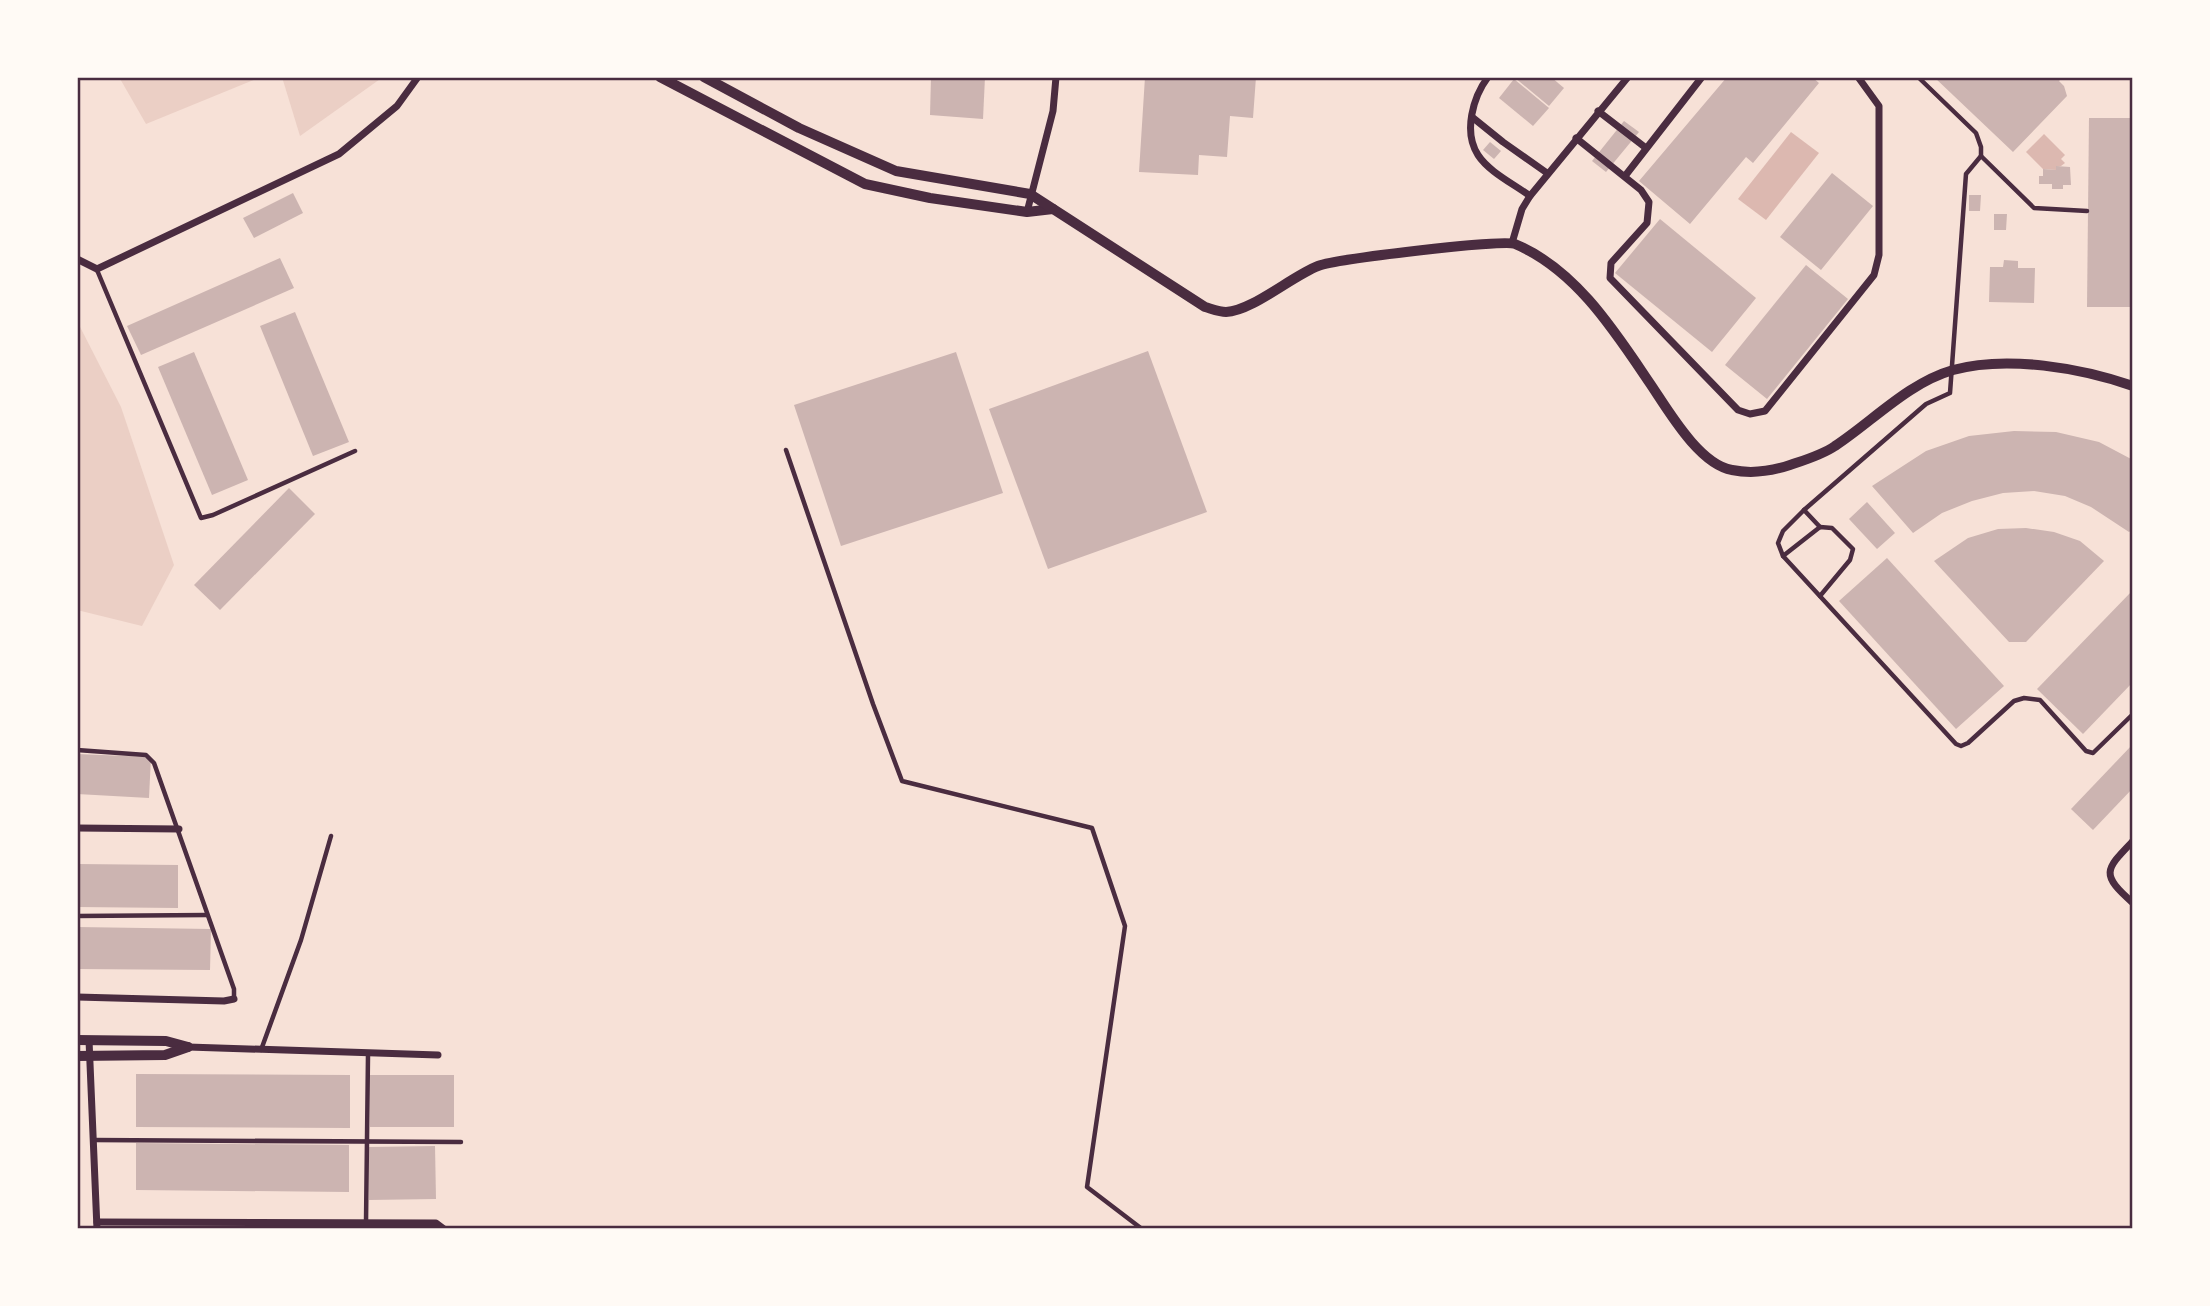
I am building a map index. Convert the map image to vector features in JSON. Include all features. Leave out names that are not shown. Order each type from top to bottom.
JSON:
[{"type":"street","points":[[77,259],[97,269],[339,154],[397,106],[418,77]]},
{"type":"street","points":[[660,77],[865,184],[930,198],[1027,212],[1053,209]]},
{"type":"street","points":[[704,77],[799,128],[896,171],[1030,194],[1205,307],[1226,312],[1242,307],[1318,266],[1350,259],[1512,243],[1549,261],[1576,287],[1603,319],[1687,436],[1703,454],[1730,470],[1765,471],[1812,457],[1833,447],[1915,387],[1952,370],[2012,364],[2037,365],[2097,375],[2133,386]]},
{"type":"street","points":[[1027,212],[1053,111],[1056,77]]},
{"type":"street","points":[[1488,77],[1472,106],[1476,153],[1530,196]]},
{"type":"street","points":[[1512,243],[1522,209],[1530,196],[1628,77]]},
{"type":"street","points":[[1625,176],[1702,77]]},
{"type":"street","points":[[1576,138],[1641,190],[1649,202],[1647,223],[1611,263],[1610,278],[1738,410],[1750,414],[1765,411],[1874,275],[1879,255],[1879,106],[1858,77]]},
{"type":"street","points":[[1598,111],[1646,148]]},
{"type":"street","points":[[1471,116],[1547,173]]},
{"type":"street","points":[[77,828],[179,829]]},
{"type":"street","points":[[2133,841],[2111,864],[2110,874],[2113,885],[2133,903]]},
{"type":"street","points":[[77,998],[234,999]]},
{"type":"street","points":[[438,1055],[261,1051],[188,1047],[166,1041],[83,1040],[89,1056],[97,1226],[308,1226],[366,1222],[436,1223],[444,1229]]},
{"type":"street","points":[[77,1056],[165,1055],[188,1047]]},
{"type":"lane","points":[[1918,77],[1976,133],[1982,156],[2034,208],[2087,211]]},
{"type":"lane","points":[[1982,156],[1965,174],[1950,393],[1926,404],[1804,510],[1783,531],[1779,543],[1783,556],[1961,747],[2014,702],[2024,698],[2040,700],[2086,751],[2093,753],[2133,714]]},
{"type":"lane","points":[[97,269],[201,518],[355,451]]},
{"type":"lane","points":[[786,450],[902,781],[1092,828],[1125,926],[1087,1187],[1142,1229]]},
{"type":"lane","points":[[1804,510],[1819,527]]},
{"type":"lane","points":[[1783,556],[1819,527],[1832,528],[1853,549],[1850,560],[1820,596]]},
{"type":"lane","points":[[77,750],[146,755],[154,763],[234,989],[234,999]]},
{"type":"lane","points":[[261,1051],[301,940],[331,836]]},
{"type":"lane","points":[[77,916],[206,915]]},
{"type":"lane","points":[[366,1222],[368,1055]]},
{"type":"lane","points":[[93,1140],[461,1142]]},
{"type":"shaded area","points":[[119,77],[261,77],[146,124]]},
{"type":"shaded area","points":[[282,77],[383,77],[300,136]]},
{"type":"shaded area","points":[[1791,132],[1819,153],[1766,220],[1738,199]]},
{"type":"shaded area","points":[[2044,134],[2065,155],[2061,159],[2065,163],[2056,167],[2056,170],[2043,169],[2026,152]]},
{"type":"shaded area","points":[[77,321],[121,407],[174,565],[142,626],[77,610]]},
{"type":"building","points":[[931,77],[985,77],[983,119],[930,115]]},
{"type":"building","points":[[1145,77],[1256,77],[1253,118],[1230,116],[1227,157],[1199,155],[1198,175],[1139,172]]},
{"type":"building","points":[[1514,77],[1551,77],[1564,88],[1549,106]]},
{"type":"building","points":[[1727,77],[1812,77],[1819,83],[1753,163],[1746,157],[1690,224],[1639,181]]},
{"type":"building","points":[[1934,77],[2063,77],[2059,81],[2067,96],[2013,152]]},
{"type":"building","points":[[1514,79],[1549,108],[1533,126],[1499,98]]},
{"type":"building","points":[[2089,118],[2133,118],[2133,307],[2087,307]]},
{"type":"building","points":[[1624,121],[1639,132],[1606,172],[1592,161]]},
{"type":"building","points":[[1490,142],[1501,151],[1494,159],[1483,150]]},
{"type":"building","points":[[2056,166],[2070,167],[2071,185],[2063,185],[2063,189],[2052,189],[2052,184],[2039,184],[2043,169],[2056,170]]},
{"type":"building","points":[[1832,173],[1873,206],[1821,270],[1780,237]]},
{"type":"building","points":[[293,193],[303,213],[254,238],[243,218]]},
{"type":"building","points":[[1969,195],[1981,195],[1980,211],[1969,211]]},
{"type":"building","points":[[1994,214],[2007,214],[2006,230],[1994,230]]},
{"type":"building","points":[[1660,219],[1756,298],[1712,352],[1615,273]]},
{"type":"building","points":[[280,258],[294,288],[141,355],[127,326]]},
{"type":"building","points":[[2004,260],[2018,261],[2018,268],[2035,268],[2034,303],[1989,302],[1990,267],[2003,267]]},
{"type":"building","points":[[1806,265],[1848,299],[1767,399],[1725,365]]},
{"type":"building","points":[[295,312],[349,442],[313,456],[260,326]]},
{"type":"building","points":[[1148,351],[1207,512],[1048,569],[989,409]]},
{"type":"building","points":[[194,352],[248,480],[212,495],[158,367]]},
{"type":"building","points":[[956,352],[1003,493],[841,546],[794,405]]},
{"type":"building","points":[[2014,431],[2056,432],[2099,442],[2133,460],[2133,529],[2129,532],[2091,507],[2065,496],[2034,491],[2003,493],[1972,501],[1942,513],[1913,533],[1872,486],[1926,451],[1969,436]]},
{"type":"building","points":[[289,488],[315,514],[220,610],[194,585]]},
{"type":"building","points":[[1867,502],[1895,533],[1877,549],[1849,519]]},
{"type":"building","points":[[2026,528],[2054,532],[2080,541],[2104,561],[2026,642],[2009,642],[1934,561],[1968,538],[1998,529]]},
{"type":"building","points":[[1887,558],[2004,686],[1956,729],[1839,601]]},
{"type":"building","points":[[2133,590],[2133,682],[2083,734],[2037,689]]},
{"type":"building","points":[[2133,744],[2133,788],[2093,830],[2071,809]]},
{"type":"building","points":[[77,754],[151,757],[149,798],[77,794]]},
{"type":"building","points":[[77,864],[178,865],[178,908],[77,907]]},
{"type":"building","points":[[77,927],[211,929],[210,970],[77,969]]},
{"type":"building","points":[[136,1074],[350,1075],[350,1128],[136,1127]]},
{"type":"building","points":[[370,1075],[454,1075],[454,1127],[370,1127]]},
{"type":"building","points":[[136,1143],[349,1145],[349,1192],[136,1190]]},
{"type":"building","points":[[435,1146],[436,1199],[369,1200],[369,1147]]}]
